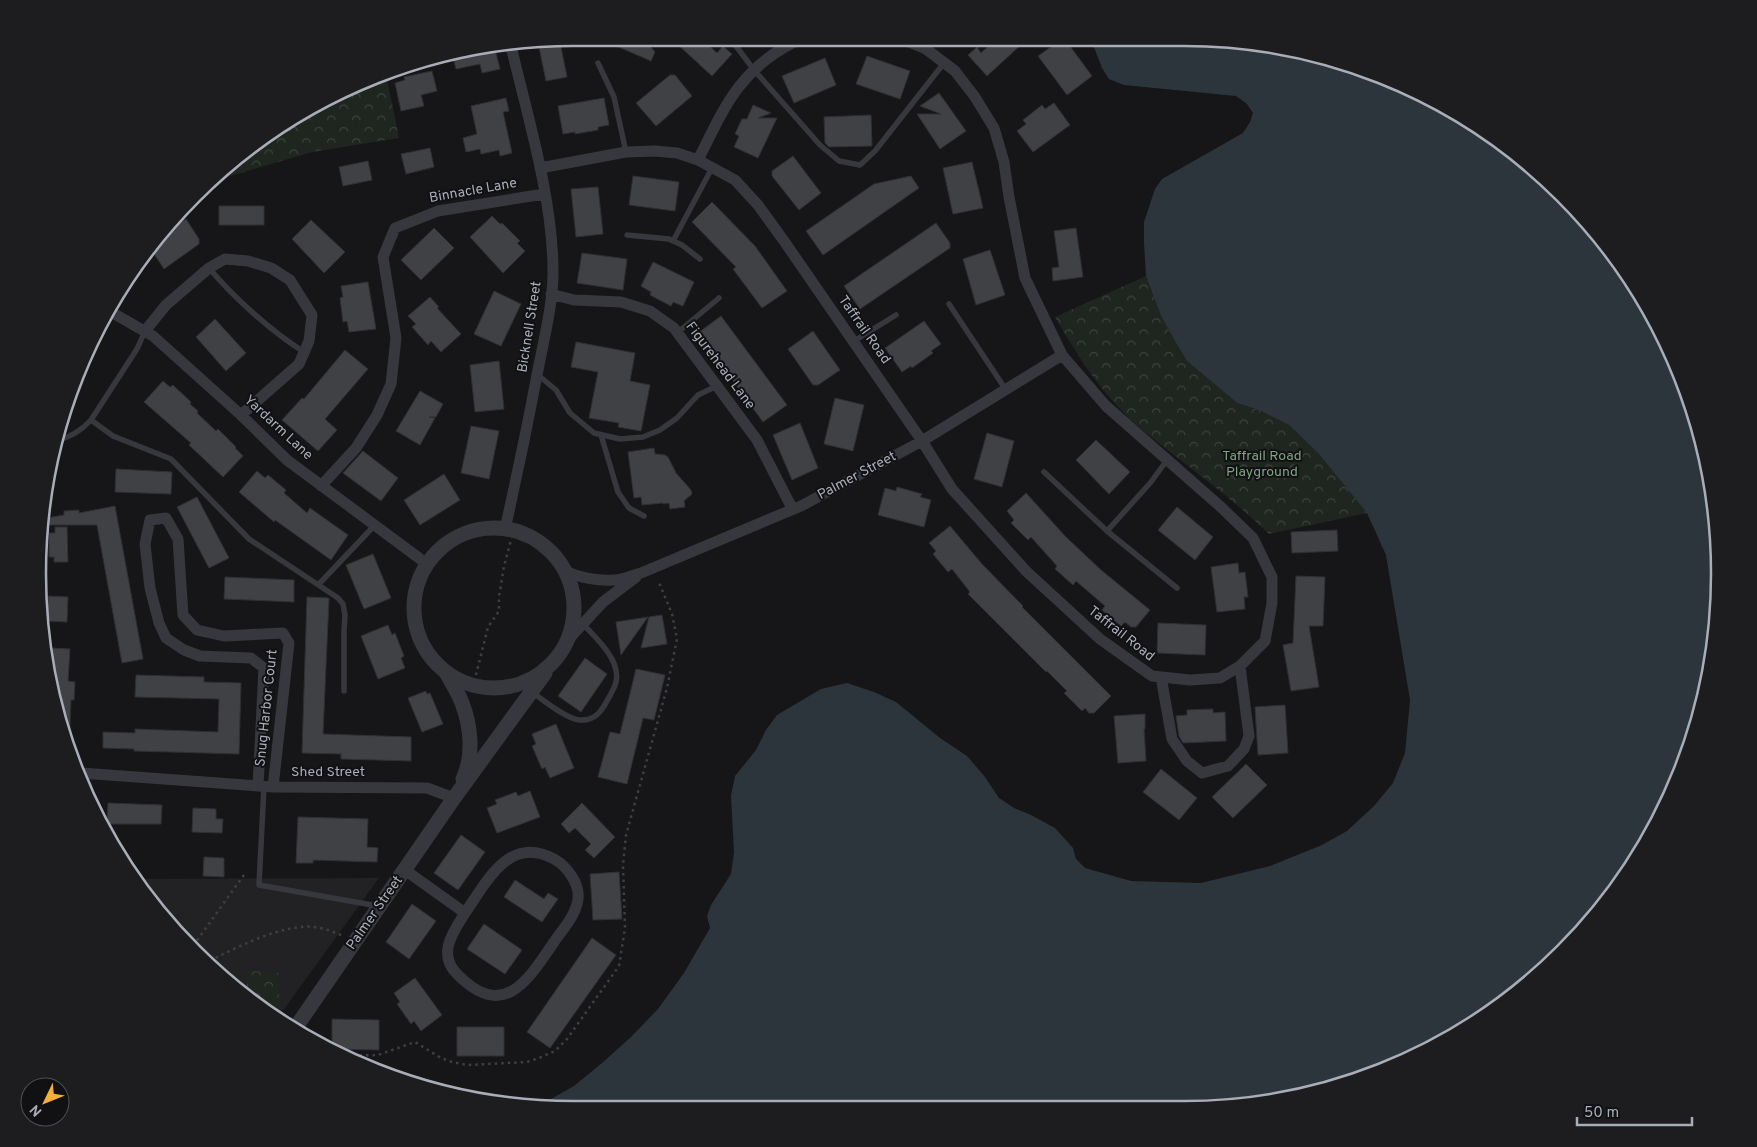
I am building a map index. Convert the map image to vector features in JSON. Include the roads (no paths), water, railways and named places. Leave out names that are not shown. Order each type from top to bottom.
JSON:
[{"type":"street","points":[[698,160],[728,101],[754,70],[775,52],[786,46]]},
{"type":"street","name":"Taffrail Road","points":[[540,168],[626,152],[655,151],[670,152],[698,160],[735,180],[758,205],[922,441],[952,489],[1026,571],[1100,639],[1152,676],[1190,680],[1220,678],[1240,666],[1265,641],[1272,603],[1272,577],[1253,538],[1106,406],[1062,355],[1025,278],[1004,162],[994,128],[975,97],[955,71],[926,48],[920,46]]},
{"type":"street","name":"Bicknell Street","points":[[508,534],[550,308],[553,277],[552,240],[540,168],[512,50]]},
{"type":"street","name":"Binnacle Lane","points":[[321,486],[356,448],[377,415],[391,384],[396,338],[383,256],[395,228],[438,210],[544,194]]},
{"type":"street","points":[[145,331],[166,305],[209,268],[225,259],[248,261],[271,268],[290,280],[312,315],[309,341],[298,364],[241,415]]},
{"type":"street","name":"Figurehead Lane","points":[[551,294],[574,300],[621,302],[650,311],[674,328],[757,440],[792,508]]},
{"type":"street","name":"Yardarm Lane","points":[[115,314],[153,336],[241,415],[287,460],[427,564]]},
{"type":"street","name":"Palmer Street","points":[[564,570],[584,577],[615,580],[641,573],[792,508],[801,506],[922,441],[1062,355]]},
{"type":"street","name":"Snug Harbor Court","points":[[166,518],[178,539],[183,615],[197,630],[224,636],[283,633],[289,643],[265,786],[264,668],[251,658],[200,656],[184,650],[166,638],[159,624],[150,588],[145,544],[150,520],[166,518]]},
{"type":"street","points":[[487,528],[508,534],[523,534],[540,542],[554,555],[564,570],[572,593],[574,616],[568,640],[551,664],[533,678],[511,686],[488,688],[467,683],[446,672],[429,655],[418,633],[414,610],[417,586],[427,564],[438,550],[452,539],[469,532],[487,528]]},
{"type":"street","name":"Palmer Street","points":[[568,640],[603,602],[641,573]]},
{"type":"street","name":"Palmer Street","points":[[299,1023],[454,798],[551,664]]},
{"type":"street","points":[[1161,677],[1172,739],[1187,761],[1202,773],[1228,766],[1244,749],[1249,736],[1240,666]]},
{"type":"street","name":"Palmer Street","points":[[446,672],[462,702],[470,744],[467,770],[454,798]]},
{"type":"street","name":"Shed Street","points":[[85,773],[265,786],[426,788],[454,798]]},
{"type":"street","points":[[523,853],[536,853],[554,859],[568,872],[576,884],[578,898],[574,913],[534,972],[524,983],[511,992],[500,995],[485,995],[468,985],[453,970],[447,958],[447,947],[454,930],[465,913],[493,872],[509,857],[523,853]]},
{"type":"street","points":[[405,870],[465,913]]},
{"type":"lane","points":[[736,46],[754,70],[820,145],[839,161],[860,165],[875,151],[944,63]]},
{"type":"lane","points":[[598,64],[614,97],[626,152]]},
{"type":"lane","points":[[672,241],[712,168]]},
{"type":"lane","points":[[627,235],[669,239],[682,245],[700,259]]},
{"type":"lane","points":[[209,268],[221,282],[285,340],[304,352]]},
{"type":"lane","points":[[677,333],[719,298]]},
{"type":"lane","points":[[949,304],[1006,390]]},
{"type":"lane","points":[[854,342],[896,314]]},
{"type":"lane","points":[[64,438],[76,434],[85,428],[137,349],[145,331]]},
{"type":"lane","points":[[537,375],[556,390],[570,413],[594,434],[620,439],[643,437],[660,430],[677,418],[698,395],[717,386]]},
{"type":"lane","points":[[91,420],[112,436],[171,459],[249,539],[338,598],[345,609],[344,691]]},
{"type":"lane","points":[[601,435],[618,492],[623,502],[629,508],[644,516]]},
{"type":"lane","points":[[1107,531],[1151,482],[1167,460]]},
{"type":"lane","points":[[1044,472],[1107,531],[1178,588]]},
{"type":"lane","points":[[319,584],[374,526]]},
{"type":"lane","points":[[531,692],[577,720],[588,720],[598,716],[614,688],[616,670],[613,662],[599,642],[582,623]]},
{"type":"lane","points":[[265,786],[259,885],[380,906]]},
{"type":"park label","name":"Taffrail Road Playground","points":[[1262,464]]}]
